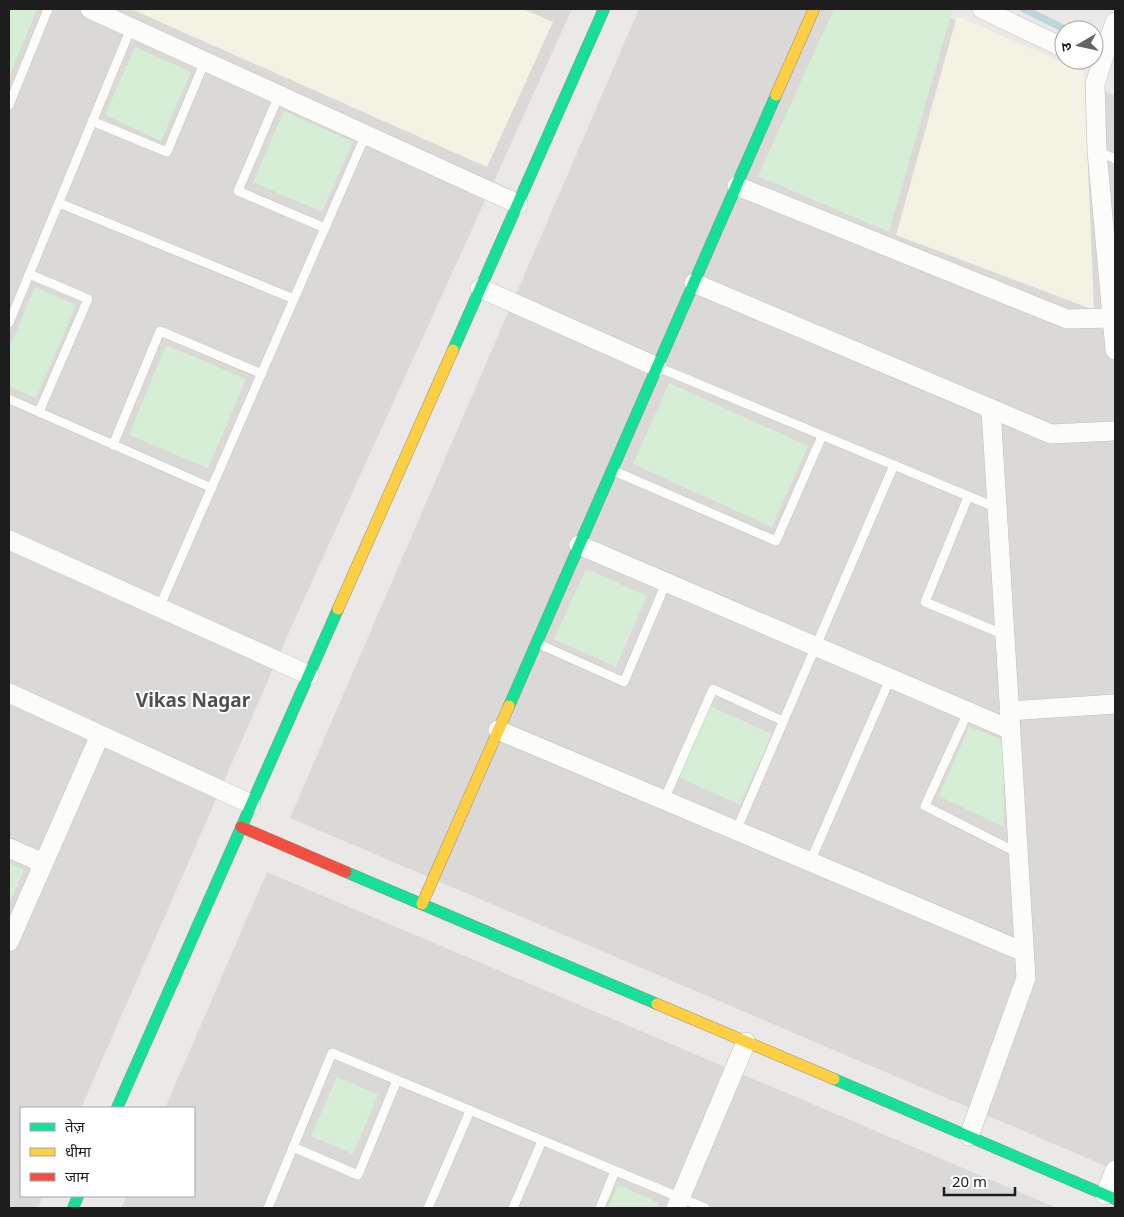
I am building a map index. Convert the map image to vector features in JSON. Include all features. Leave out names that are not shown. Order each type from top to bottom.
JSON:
[{"type":"street","points":[[90,9],[518,204]]},
{"type":"street","points":[[117,1107],[604,9]]},
{"type":"street","points":[[422,904],[814,9]]},
{"type":"street","points":[[982,9],[1054,43]]},
{"type":"street","points":[[1104,58],[1113,30]]},
{"type":"street","points":[[1100,70],[1095,84],[1097,151],[1115,350]]},
{"type":"street","points":[[737,186],[1067,319],[1112,318]]},
{"type":"street","points":[[694,284],[1050,434],[1115,432]]},
{"type":"street","points":[[480,288],[657,367]]},
{"type":"street","points":[[969,1136],[1026,978],[990,409]]},
{"type":"street","points":[[9,540],[309,675]]},
{"type":"street","points":[[579,545],[1010,730]]},
{"type":"street","points":[[9,693],[251,804]]},
{"type":"street","points":[[1010,711],[1115,704]]},
{"type":"street","points":[[498,730],[1024,952]]},
{"type":"street","points":[[9,942],[100,735]]},
{"type":"street","points":[[242,827],[1110,1197],[1115,1170]]},
{"type":"street","points":[[9,848],[43,863]]},
{"type":"street","points":[[678,1203],[746,1042]]},
{"type":"lane","points":[[9,105],[12,86],[48,9]]},
{"type":"lane","points":[[9,323],[131,28]]},
{"type":"lane","points":[[92,120],[167,152],[205,61]]},
{"type":"lane","points":[[279,95],[238,191],[325,228]]},
{"type":"lane","points":[[160,608],[366,134]]},
{"type":"lane","points":[[1097,151],[1115,159]]},
{"type":"lane","points":[[58,203],[294,299]]},
{"type":"lane","points":[[29,274],[88,299],[39,412]]},
{"type":"lane","points":[[113,444],[160,331],[262,374]]},
{"type":"lane","points":[[657,367],[997,508]]},
{"type":"lane","points":[[9,399],[212,488]]},
{"type":"lane","points":[[612,470],[776,541],[822,436]]},
{"type":"lane","points":[[736,831],[894,465]]},
{"type":"lane","points":[[968,496],[925,602],[1005,635]]},
{"type":"lane","points":[[536,643],[624,682],[666,582]]},
{"type":"lane","points":[[810,862],[890,679]]},
{"type":"lane","points":[[664,800],[713,689],[783,721]]},
{"type":"lane","points":[[968,712],[925,806],[1018,853]]},
{"type":"lane","points":[[268,1208],[332,1053],[615,1171],[678,1203],[705,1208]]},
{"type":"lane","points":[[293,1148],[358,1175],[397,1080]]},
{"type":"lane","points":[[428,1208],[470,1110]]},
{"type":"lane","points":[[513,1208],[542,1141]]},
{"type":"lane","points":[[600,1208],[615,1171]]},
{"type":"shaded area","points":[[9,9],[572,9],[294,621],[81,1107],[20,1107],[20,1197],[43,1197],[38,1208],[9,1208]]},
{"type":"shaded area","points":[[131,9],[523,9],[553,22],[487,167]]},
{"type":"shaded area","points":[[639,9],[931,9],[1054,67],[1054,70],[1060,70],[1115,96],[1115,1170],[290,818]]},
{"type":"shaded area","points":[[957,16],[1054,59],[1054,70],[1079,70],[1084,72],[1094,310],[896,235]]},
{"type":"shaded area","points":[[267,872],[1057,1208],[121,1208],[126,1197],[195,1197],[195,1107],[165,1107]]},
{"type":"green space","points":[[9,9],[37,9],[10,75],[9,75]]},
{"type":"green space","points":[[834,9],[947,9],[952,11],[889,232],[758,176]]},
{"type":"green space","points":[[135,47],[191,72],[161,141],[105,115]]},
{"type":"green space","points":[[284,111],[353,142],[322,212],[253,182]]},
{"type":"green space","points":[[35,287],[76,305],[36,398],[9,386],[9,349]]},
{"type":"green space","points":[[166,345],[246,379],[208,468],[129,435]]},
{"type":"green space","points":[[669,383],[808,446],[772,527],[633,464]]},
{"type":"green space","points":[[586,569],[647,596],[616,667],[554,639]]},
{"type":"green space","points":[[710,706],[772,734],[740,805],[679,777]]},
{"type":"green space","points":[[969,727],[1003,740],[1004,827],[939,796]]},
{"type":"green space","points":[[9,863],[24,870],[9,904]]},
{"type":"green space","points":[[337,1077],[378,1095],[353,1154],[311,1136]]},
{"type":"green space","points":[[618,1185],[659,1203],[656,1208],[608,1208]]},
{"type":"waterway","points":[[1024,9],[1054,24]]},
{"type":"waterway","points":[[1104,48],[1115,53]]},
{"type":"traffic: fast","points":[[453,350],[604,9]]},
{"type":"traffic: fast","points":[[509,706],[776,95]]},
{"type":"traffic: fast","points":[[117,1107],[338,609]]},
{"type":"traffic: fast","points":[[346,872],[657,1004]]},
{"type":"traffic: fast","points":[[834,1079],[1115,1199]]},
{"type":"traffic: fast","points":[[73,1208],[78,1197]]},
{"type":"traffic: slow","points":[[776,95],[814,9]]},
{"type":"traffic: slow","points":[[338,609],[453,350]]},
{"type":"traffic: slow","points":[[422,904],[509,706]]},
{"type":"traffic: slow","points":[[657,1004],[834,1079]]},
{"type":"traffic: jam","points":[[241,827],[346,872]]},
{"type":"district","name":"Vikas Nagar","points":[[193,700]]}]
